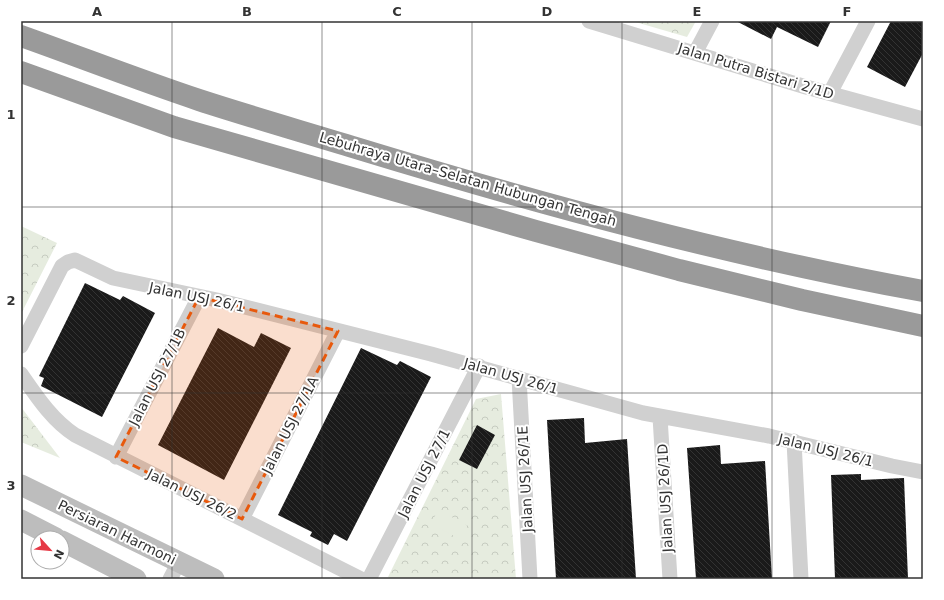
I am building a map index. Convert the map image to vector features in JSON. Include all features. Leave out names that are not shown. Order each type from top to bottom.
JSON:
[{"type":"highway","name":"Lebuhraya Utara–Selatan Hubungan Tengah","points":[[21,36],[198,100],[441,174],[537,201],[756,257],[855,279],[923,291]]},
{"type":"highway","points":[[21,72],[174,127],[536,231],[687,272],[809,302],[923,326]]},
{"type":"main road","name":"Persiaran Harmoni","points":[[21,485],[174,570],[214,579]]},
{"type":"main road","points":[[21,520],[40,530]]},
{"type":"main road","points":[[70,545],[136,579]]},
{"type":"street","name":"Jalan Putra Bistari 2/1D","points":[[589,21],[830,93],[923,119]]},
{"type":"street","points":[[696,53],[712,21]]},
{"type":"street","points":[[830,93],[868,21]]},
{"type":"street","name":"Jalan USJ 26/1","points":[[21,346],[62,266],[68,262],[76,260],[101,273],[121,280],[199,297],[479,366],[643,413],[794,441],[892,466],[923,472]]},
{"type":"street","name":"Jalan USJ 27/1B","points":[[116,457],[199,297]]},
{"type":"street","name":"Jalan USJ 27/1A","points":[[242,519],[338,331]]},
{"type":"street","name":"Jalan USJ 27/1","points":[[369,579],[479,366]]},
{"type":"street","name":"Jalan USJ 26/2","points":[[21,374],[35,394],[62,426],[74,436],[361,579]]},
{"type":"street","name":"Jalan USJ 26/1E","points":[[519,378],[530,579]]},
{"type":"street","name":"Jalan USJ 26/1D","points":[[660,416],[670,579]]},
{"type":"street","points":[[794,441],[801,579]]},
{"type":"highlighted area","points":[[199,297],[338,331],[242,519],[116,457]]},
{"type":"green space","points":[[632,21],[696,21],[687,37]]},
{"type":"green space","points":[[21,226],[57,243],[21,314]]},
{"type":"green space","points":[[501,394],[516,579],[392,579],[388,577],[476,399]]},
{"type":"green space","points":[[21,407],[60,458],[21,442]]},
{"type":"green space","points":[[438,510],[467,525],[460,539],[431,524]]},
{"type":"building","points":[[736,21],[831,21],[818,47],[777,27],[771,39]]},
{"type":"building","points":[[891,21],[923,21],[923,53],[905,87],[867,67]]},
{"type":"building","points":[[85,283],[120,300],[123,296],[155,313],[102,417],[41,386],[44,378],[39,376]]},
{"type":"building","points":[[218,328],[254,347],[261,333],[291,348],[224,480],[158,445]]},
{"type":"building","points":[[361,348],[397,365],[400,361],[431,377],[347,541],[334,534],[328,545],[310,536],[312,532],[278,515]]},
{"type":"building","points":[[584,418],[585,443],[627,439],[636,579],[556,579],[547,420]]},
{"type":"building","points":[[477,425],[495,435],[477,469],[459,460]]},
{"type":"building","points":[[720,445],[721,464],[765,461],[772,579],[696,579],[687,448]]},
{"type":"building","points":[[861,474],[861,480],[904,478],[908,579],[835,579],[831,475]]}]
